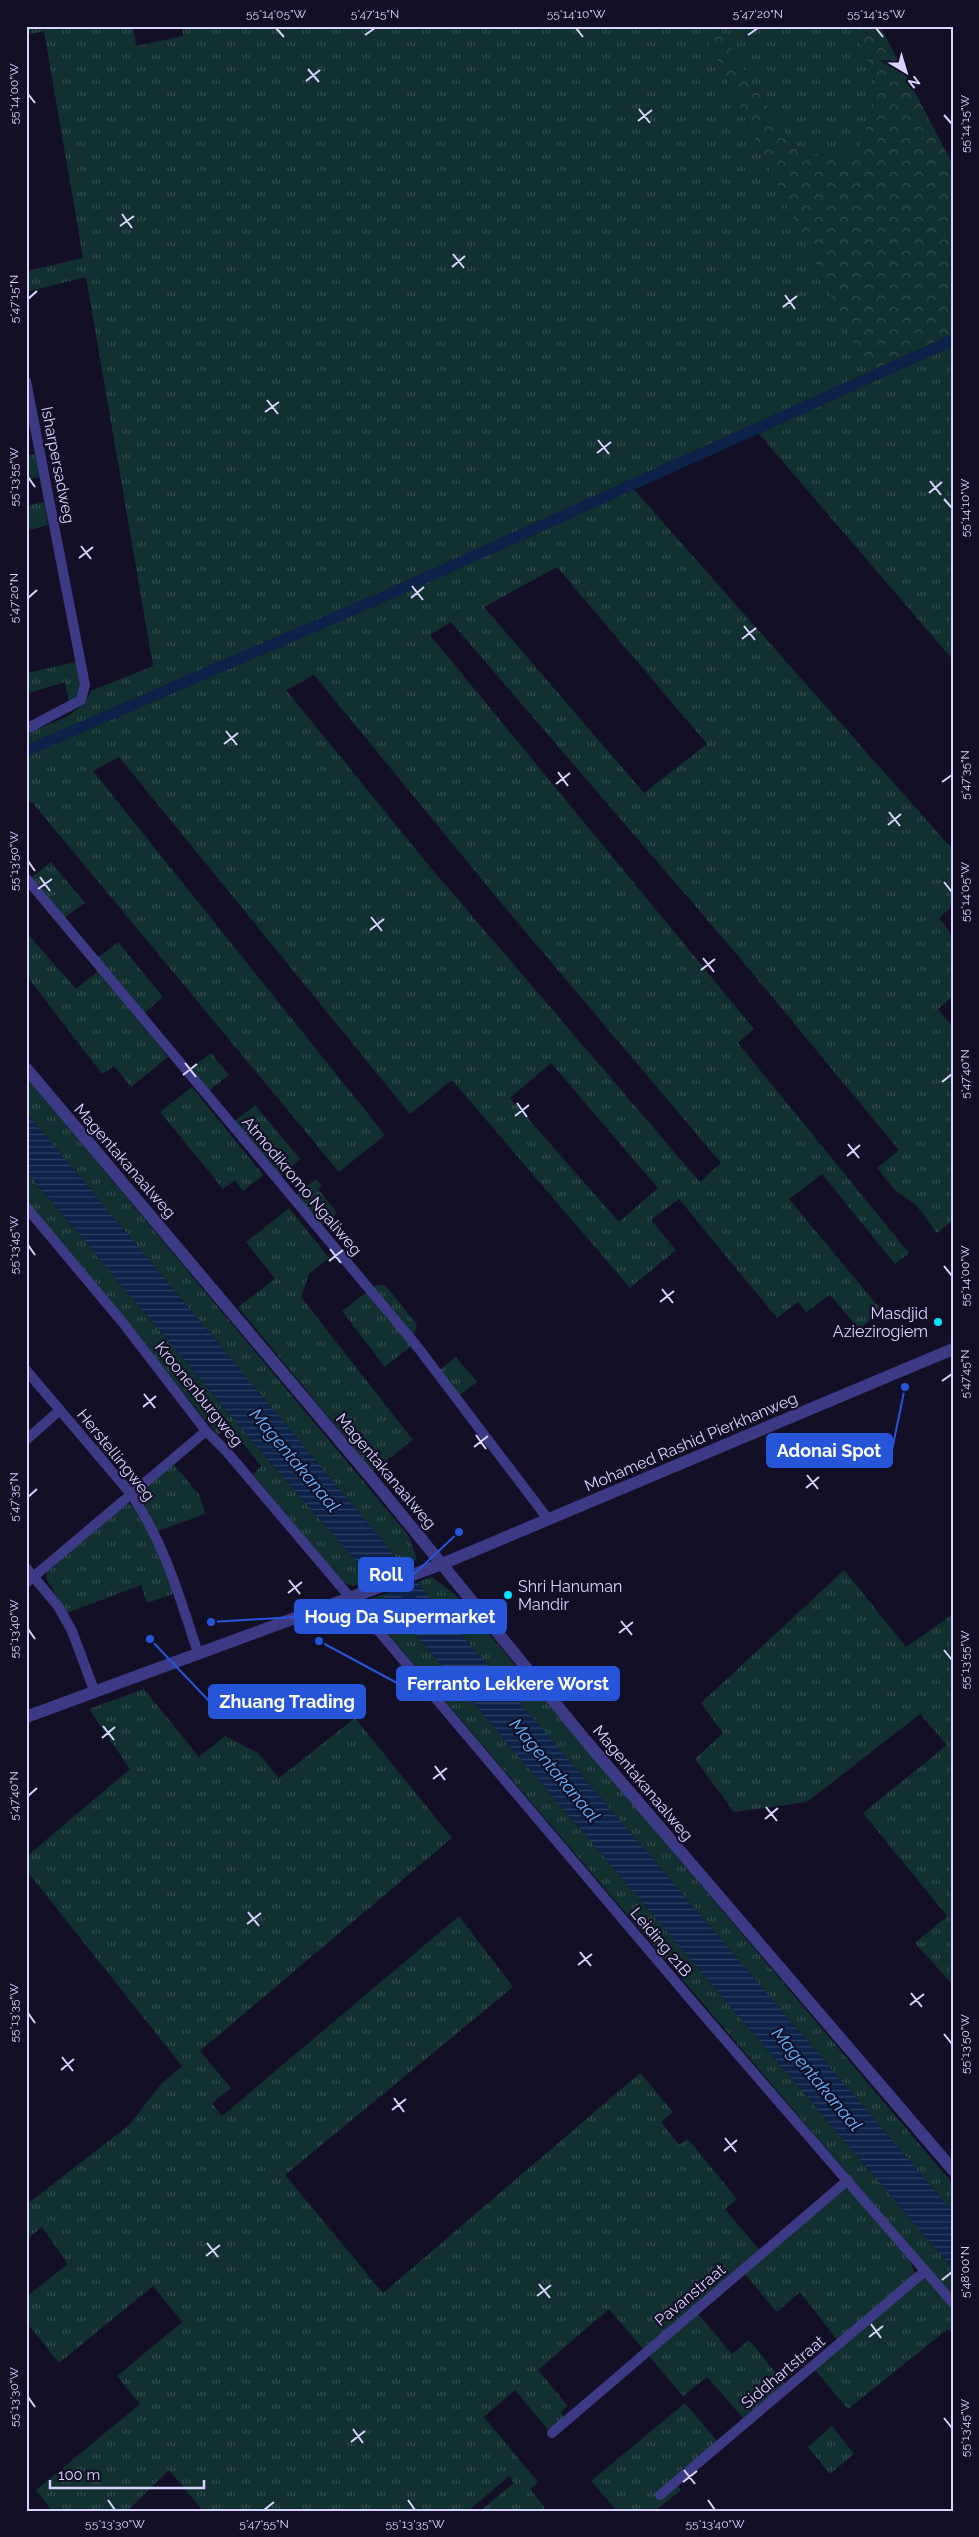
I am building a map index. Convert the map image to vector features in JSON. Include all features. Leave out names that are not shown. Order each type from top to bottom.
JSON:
[{"type":"street","name":"Isharpersadweg","points":[[26,381],[85,685],[81,700],[26,729]]},
{"type":"street","name":"Atmodikromo Ngaliweg","points":[[26,878],[416,1345],[548,1519]]},
{"type":"street","name":"Magentakanaalweg","points":[[26,1068],[442,1564],[586,1741],[953,2170]]},
{"type":"street","name":"Kroonenburgweg","points":[[26,1207],[117,1317],[206,1431],[227,1452],[350,1597]]},
{"type":"street","name":"Mohamed Rashid Pierkhanweg","points":[[26,1717],[94,1690],[442,1564],[953,1349]]},
{"type":"street","name":"Herstellingweg","points":[[26,1370],[132,1494],[154,1530],[164,1553],[198,1653]]},
{"type":"street","points":[[26,1440],[60,1410]]},
{"type":"street","points":[[30,1580],[206,1431]]},
{"type":"street","points":[[26,1568],[30,1580],[58,1606],[72,1631],[94,1690]]},
{"type":"street","name":"Leiding 21B","points":[[350,1597],[702,2013],[953,2303]]},
{"type":"street","name":"Pavanstraat","points":[[552,2433],[848,2180]]},
{"type":"street","name":"Siddhartstraat","points":[[660,2495],[925,2271]]},
{"type":"green space","points":[[26,26],[133,26],[136,46],[183,36],[182,26],[701,26],[869,375],[953,340],[953,660],[754,428],[630,485],[953,850],[953,906],[939,918],[953,937],[953,996],[938,1009],[953,1027],[953,1220],[937,1233],[916,1205],[896,1191],[877,1168],[899,1150],[734,951],[451,622],[430,635],[754,1029],[738,1043],[909,1253],[895,1264],[822,1174],[789,1199],[882,1311],[859,1329],[830,1295],[806,1312],[798,1302],[777,1318],[679,1199],[651,1220],[676,1250],[630,1288],[452,1080],[410,1114],[119,757],[93,771],[385,1135],[339,1172],[32,802],[26,804],[26,733],[72,713],[80,707],[91,691],[153,666],[86,277],[26,292],[26,271],[83,258],[44,31],[26,35]],"holes":[[[557,567],[707,744],[644,793],[484,607]],[[314,675],[502,904],[721,1163],[700,1182],[431,868],[286,690]],[[551,1063],[658,1188],[619,1222],[510,1098]]]},
{"type":"green space","points":[[701,26],[719,26],[738,61],[801,157],[858,153],[879,90],[854,26],[880,26],[953,165],[953,340],[869,376]]},
{"type":"green space","points":[[719,26],[854,26],[879,90],[858,153],[801,157],[738,61]]},
{"type":"green space","points":[[35,454],[39,477],[26,480],[26,456]]},
{"type":"green space","points":[[44,502],[48,525],[26,531],[26,506]]},
{"type":"green space","points":[[76,662],[80,685],[78,695],[69,703],[65,682],[26,694],[26,673]]},
{"type":"green space","points":[[51,862],[85,903],[61,920],[29,879]]},
{"type":"green space","points":[[26,932],[76,989],[98,971],[168,1057],[131,1087],[114,1066],[102,1074],[26,975]]},
{"type":"green space","points":[[118,942],[163,997],[142,1015],[95,960]]},
{"type":"green space","points":[[211,1053],[229,1075],[206,1093],[188,1070]]},
{"type":"green space","points":[[26,1077],[408,1535],[417,1559],[405,1568],[26,1112]]},
{"type":"green space","points":[[192,1087],[263,1175],[243,1191],[235,1180],[223,1189],[160,1112]]},
{"type":"green space","points":[[255,1105],[300,1159],[276,1180],[231,1124]]},
{"type":"green space","points":[[26,1171],[268,1460],[372,1579],[354,1586],[343,1582],[253,1474],[261,1466],[229,1426],[218,1435],[26,1200]]},
{"type":"green space","points":[[316,1179],[322,1186],[318,1189],[337,1213],[316,1231],[291,1199]]},
{"type":"green space","points":[[289,1208],[329,1258],[309,1274],[301,1297],[413,1440],[373,1471],[238,1307],[275,1279],[246,1242]]},
{"type":"green space","points":[[376,1285],[386,1286],[417,1325],[411,1346],[385,1367],[342,1311]]},
{"type":"green space","points":[[456,1357],[477,1382],[456,1398],[436,1373]]},
{"type":"green space","points":[[172,1462],[200,1496],[205,1514],[158,1531],[140,1498],[141,1493]]},
{"type":"green space","points":[[129,1504],[134,1506],[159,1550],[173,1594],[147,1603],[141,1585],[67,1613],[47,1580],[46,1573],[123,1505]]},
{"type":"green space","points":[[844,1570],[906,1647],[953,1614],[953,1985],[915,1943],[947,1916],[863,1813],[947,1745],[920,1714],[807,1802],[734,1812],[695,1759],[723,1733],[701,1703]]},
{"type":"green space","points":[[432,1577],[457,1596],[953,2184],[953,2212],[417,1582]]},
{"type":"green space","points":[[382,1595],[953,2269],[953,2297],[376,1620],[369,1599]]},
{"type":"green space","points":[[144,1689],[199,1757],[225,1736],[258,1753],[279,1778],[355,1718],[452,1838],[200,2051],[231,2088],[212,2103],[222,2116],[459,1916],[513,1987],[285,2175],[383,2293],[640,2073],[673,2112],[661,2122],[679,2145],[688,2139],[737,2199],[725,2209],[761,2252],[644,2350],[609,2309],[538,2370],[568,2406],[561,2412],[565,2418],[550,2432],[515,2390],[484,2417],[538,2482],[530,2489],[547,2511],[480,2511],[514,2483],[509,2476],[468,2511],[203,2511],[169,2470],[127,2511],[52,2511],[36,2490],[140,2404],[117,2376],[182,2322],[153,2286],[59,2363],[26,2322],[26,2297],[68,2264],[42,2227],[26,2240],[26,2205],[129,2125],[162,2083],[182,2066],[26,1870],[26,1857],[130,1769],[89,1709]]},
{"type":"green space","points":[[845,2188],[850,2189],[910,2260],[915,2274],[838,2341],[800,2292],[777,2312],[744,2273]]},
{"type":"green space","points":[[925,2279],[953,2308],[953,2334],[948,2329],[848,2409],[814,2369],[920,2280]]},
{"type":"green space","points":[[697,2313],[732,2354],[749,2340],[785,2384],[743,2418],[707,2377],[683,2396],[648,2355]]},
{"type":"green space","points":[[685,2403],[717,2441],[672,2478],[681,2490],[655,2511],[617,2511],[591,2481]]},
{"type":"green space","points":[[832,2426],[854,2454],[830,2474],[808,2447]]},
{"type":"water","points":[[26,1112],[405,1568],[372,1579],[268,1460],[26,1171]]},
{"type":"water","points":[[417,1582],[953,2212],[953,2269],[382,1595]]},
{"type":"waterway","points":[[26,751],[403,588],[953,340]]},
{"type":"waterway","name":"Magentakanaal","points":[[379,1562],[411,1599]]},
{"type":"place","name":"Masdjid Aziezirogiem","points":[[938,1322]]},
{"type":"place","name":"Adonai Spot","points":[[905,1387]]},
{"type":"place","name":"Roll","points":[[459,1532]]},
{"type":"place","name":"Shri Hanuman Mandir","points":[[508,1595]]},
{"type":"place","name":"Houg Da Supermarket","points":[[211,1622]]},
{"type":"place","name":"Zhuang Trading","points":[[150,1639]]},
{"type":"place","name":"Ferranto Lekkere Worst","points":[[319,1641]]}]
